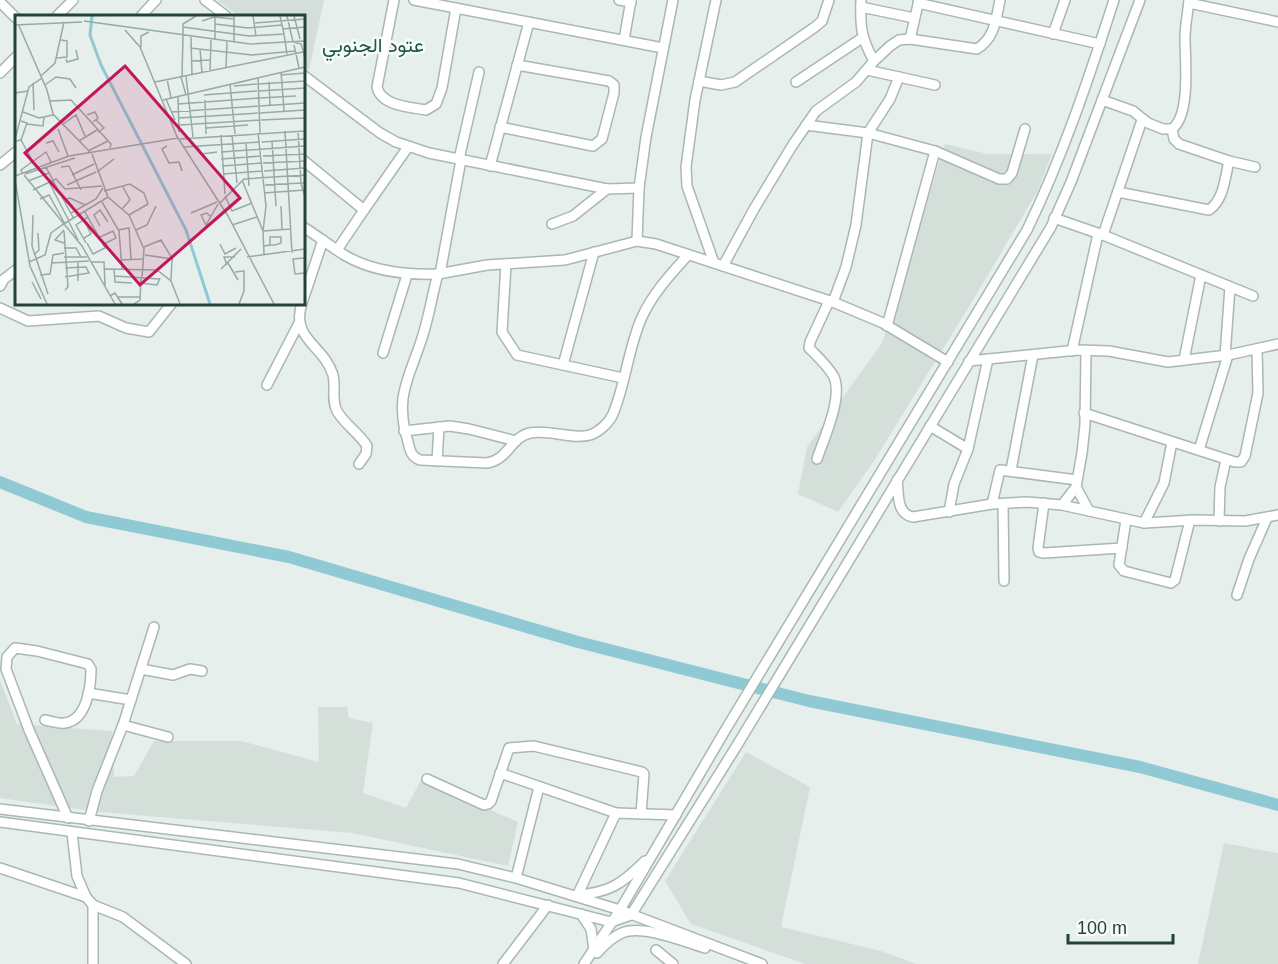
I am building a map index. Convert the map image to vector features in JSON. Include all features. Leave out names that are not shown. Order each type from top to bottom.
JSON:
[{"type":"street","points":[[58,15],[73,0]]},
{"type":"street","points":[[205,0],[225,15]]},
{"type":"street","points":[[394,0],[377,87],[378,92],[382,98],[389,101],[426,111],[436,104],[442,88],[456,8]]},
{"type":"street","points":[[414,0],[436,2],[456,8],[663,48]]},
{"type":"street","points":[[619,0],[631,1],[624,40]]},
{"type":"street","points":[[637,242],[639,188],[646,137],[673,0]]},
{"type":"street","points":[[716,0],[699,81],[686,167],[687,186],[719,265]]},
{"type":"street","points":[[699,81],[722,85],[735,82],[822,21],[829,0]]},
{"type":"street","points":[[719,265],[816,111],[856,82],[874,61],[899,40],[910,39],[977,49],[986,44],[996,21],[1000,0]]},
{"type":"street","points":[[1053,34],[1065,0]]},
{"type":"street","points":[[585,964],[657,849],[723,734],[1027,230],[1069,134],[1114,0]]},
{"type":"street","points":[[0,822],[459,883],[611,922],[631,915],[736,747],[1054,218],[1071,182],[1140,0]]},
{"type":"street","points":[[1224,10],[1226,0]]},
{"type":"street","points":[[142,15],[153,1]]},
{"type":"street","points":[[910,39],[918,1],[1100,44]]},
{"type":"street","points":[[1102,100],[1133,111],[1142,120],[1163,129],[1172,129],[1177,125],[1181,117],[1185,90],[1185,37],[1189,1],[1278,22]]},
{"type":"street","points":[[874,61],[862,38],[861,4],[914,18]]},
{"type":"street","points":[[2,9],[15,17]]},
{"type":"street","points":[[490,166],[529,22]]},
{"type":"street","points":[[796,82],[862,38]]},
{"type":"street","points":[[0,74],[15,58]]},
{"type":"street","points":[[500,127],[593,146],[602,139],[614,93],[614,86],[609,81],[517,65]]},
{"type":"street","points":[[867,70],[935,85]]},
{"type":"street","points":[[479,72],[439,274],[422,340],[406,380],[401,417],[415,458],[437,461],[495,462],[516,441],[528,433],[548,431],[589,435],[601,430],[612,415],[633,342],[652,298],[662,283],[688,255]]},
{"type":"street","points":[[304,76],[380,133],[408,147],[460,160],[607,189],[639,188]]},
{"type":"street","points":[[817,459],[833,414],[836,397],[835,379],[828,367],[809,348],[810,342],[846,267],[856,225],[868,133],[890,99],[899,77]]},
{"type":"street","points":[[1072,351],[1100,235],[1118,192],[1142,120]]},
{"type":"street","points":[[806,125],[868,133],[935,151],[989,176],[1007,179],[1025,129]]},
{"type":"street","points":[[1172,129],[1174,138],[1179,144],[1229,161],[1255,166]]},
{"type":"street","points":[[337,250],[408,147]]},
{"type":"street","points":[[887,326],[935,151]]},
{"type":"street","points":[[0,165],[15,153]]},
{"type":"street","points":[[304,161],[364,210]]},
{"type":"street","points":[[1118,192],[1209,210],[1220,198],[1229,161]]},
{"type":"street","points":[[552,224],[573,216],[607,189]]},
{"type":"street","points":[[1054,218],[1253,296]]},
{"type":"street","points":[[304,228],[349,258],[407,275],[439,274],[487,265],[565,260],[637,242],[656,244],[831,302],[887,326],[948,362]]},
{"type":"street","points":[[304,299],[323,240]]},
{"type":"street","points":[[563,365],[594,252]]},
{"type":"street","points":[[506,264],[502,332],[517,355],[623,378]]},
{"type":"street","points":[[0,286],[4,279],[15,271]]},
{"type":"street","points":[[383,353],[407,275]]},
{"type":"street","points":[[1184,360],[1201,275]]},
{"type":"street","points":[[1198,450],[1226,355],[1230,287]]},
{"type":"street","points":[[0,308],[28,321],[99,316],[126,328],[149,332],[171,304]]},
{"type":"street","points":[[267,385],[298,323],[303,304]]},
{"type":"street","points":[[298,323],[303,334],[324,357],[332,374],[336,410],[367,446],[366,454],[359,465]]},
{"type":"street","points":[[969,361],[1072,351],[1109,351],[1168,362],[1226,355],[1278,344]]},
{"type":"street","points":[[1084,413],[1226,460],[1241,462],[1245,456],[1258,393],[1257,349]]},
{"type":"street","points":[[1062,505],[1077,484],[1083,444],[1086,351]]},
{"type":"street","points":[[1011,470],[1033,355]]},
{"type":"street","points":[[949,512],[954,484],[968,449],[988,359]]},
{"type":"street","points":[[930,426],[968,449]]},
{"type":"street","points":[[404,431],[439,427],[469,429],[516,441]]},
{"type":"street","points":[[437,461],[439,427]]},
{"type":"street","points":[[1144,523],[1164,483],[1172,442]]},
{"type":"street","points":[[1219,521],[1220,487],[1226,460]]},
{"type":"street","points":[[992,504],[1000,470],[1011,470],[1077,484]]},
{"type":"street","points":[[897,480],[900,510],[906,516],[913,517],[992,504],[1044,503],[1144,523],[1190,520],[1245,521],[1278,515]]},
{"type":"street","points":[[1077,484],[1089,511]]},
{"type":"street","points":[[1044,503],[1039,552],[1122,548]]},
{"type":"street","points":[[1003,504],[1004,581]]},
{"type":"street","points":[[1237,596],[1249,559],[1267,518]]},
{"type":"street","points":[[1126,520],[1119,565],[1124,572],[1174,582],[1190,520]]},
{"type":"street","points":[[89,821],[96,791],[123,725],[154,627]]},
{"type":"street","points":[[45,720],[64,723],[76,718],[86,702],[91,669],[88,664],[15,648],[7,657],[6,669],[29,730],[68,819]]},
{"type":"street","points":[[141,669],[173,675],[190,669],[202,671]]},
{"type":"street","points":[[88,693],[131,700]]},
{"type":"street","points":[[123,725],[168,737]]},
{"type":"street","points":[[427,778],[484,805],[488,804],[509,748],[534,746],[639,770],[644,774],[641,814]]},
{"type":"street","points":[[500,773],[616,813],[676,815]]},
{"type":"street","points":[[516,878],[539,787]]},
{"type":"street","points":[[0,809],[68,819],[458,864],[575,895],[757,963]]},
{"type":"street","points":[[575,895],[616,813]]},
{"type":"street","points":[[72,833],[77,876],[86,897],[93,905],[123,917],[186,964]]},
{"type":"street","points":[[575,895],[609,890],[627,879],[657,849]]},
{"type":"street","points":[[0,868],[86,897]]},
{"type":"street","points":[[93,905],[93,964]]},
{"type":"street","points":[[503,964],[548,905]]},
{"type":"street","points":[[581,914],[591,929],[594,950]]},
{"type":"street","points":[[585,964],[613,938],[630,930],[643,931],[757,963]]},
{"type":"street","points":[[656,950],[673,964]]},
{"type":"shaded area","points":[[217,0],[324,0],[309,71],[304,67],[304,15],[238,15]]},
{"type":"shaded area","points":[[945,144],[988,154],[1052,154],[1037,192],[976,295],[874,461],[838,512],[798,494],[807,447],[882,343]]},
{"type":"shaded area","points":[[0,680],[17,724],[112,731],[114,777],[134,776],[154,741],[241,741],[319,762],[318,707],[347,707],[349,718],[373,723],[363,793],[406,808],[421,780],[518,822],[508,866],[352,833],[98,812],[0,798]]},
{"type":"shaded area","points":[[746,752],[810,787],[781,927],[881,951],[916,964],[805,964],[691,924],[665,881]]},
{"type":"shaded area","points":[[1224,843],[1278,853],[1278,964],[1198,964]]},
{"type":"waterway","points":[[0,482],[86,517],[289,557],[578,642],[809,701],[1140,767],[1278,805]]},
{"type":"district","name":"عتود الجنوبي","points":[[373,45]]}]
